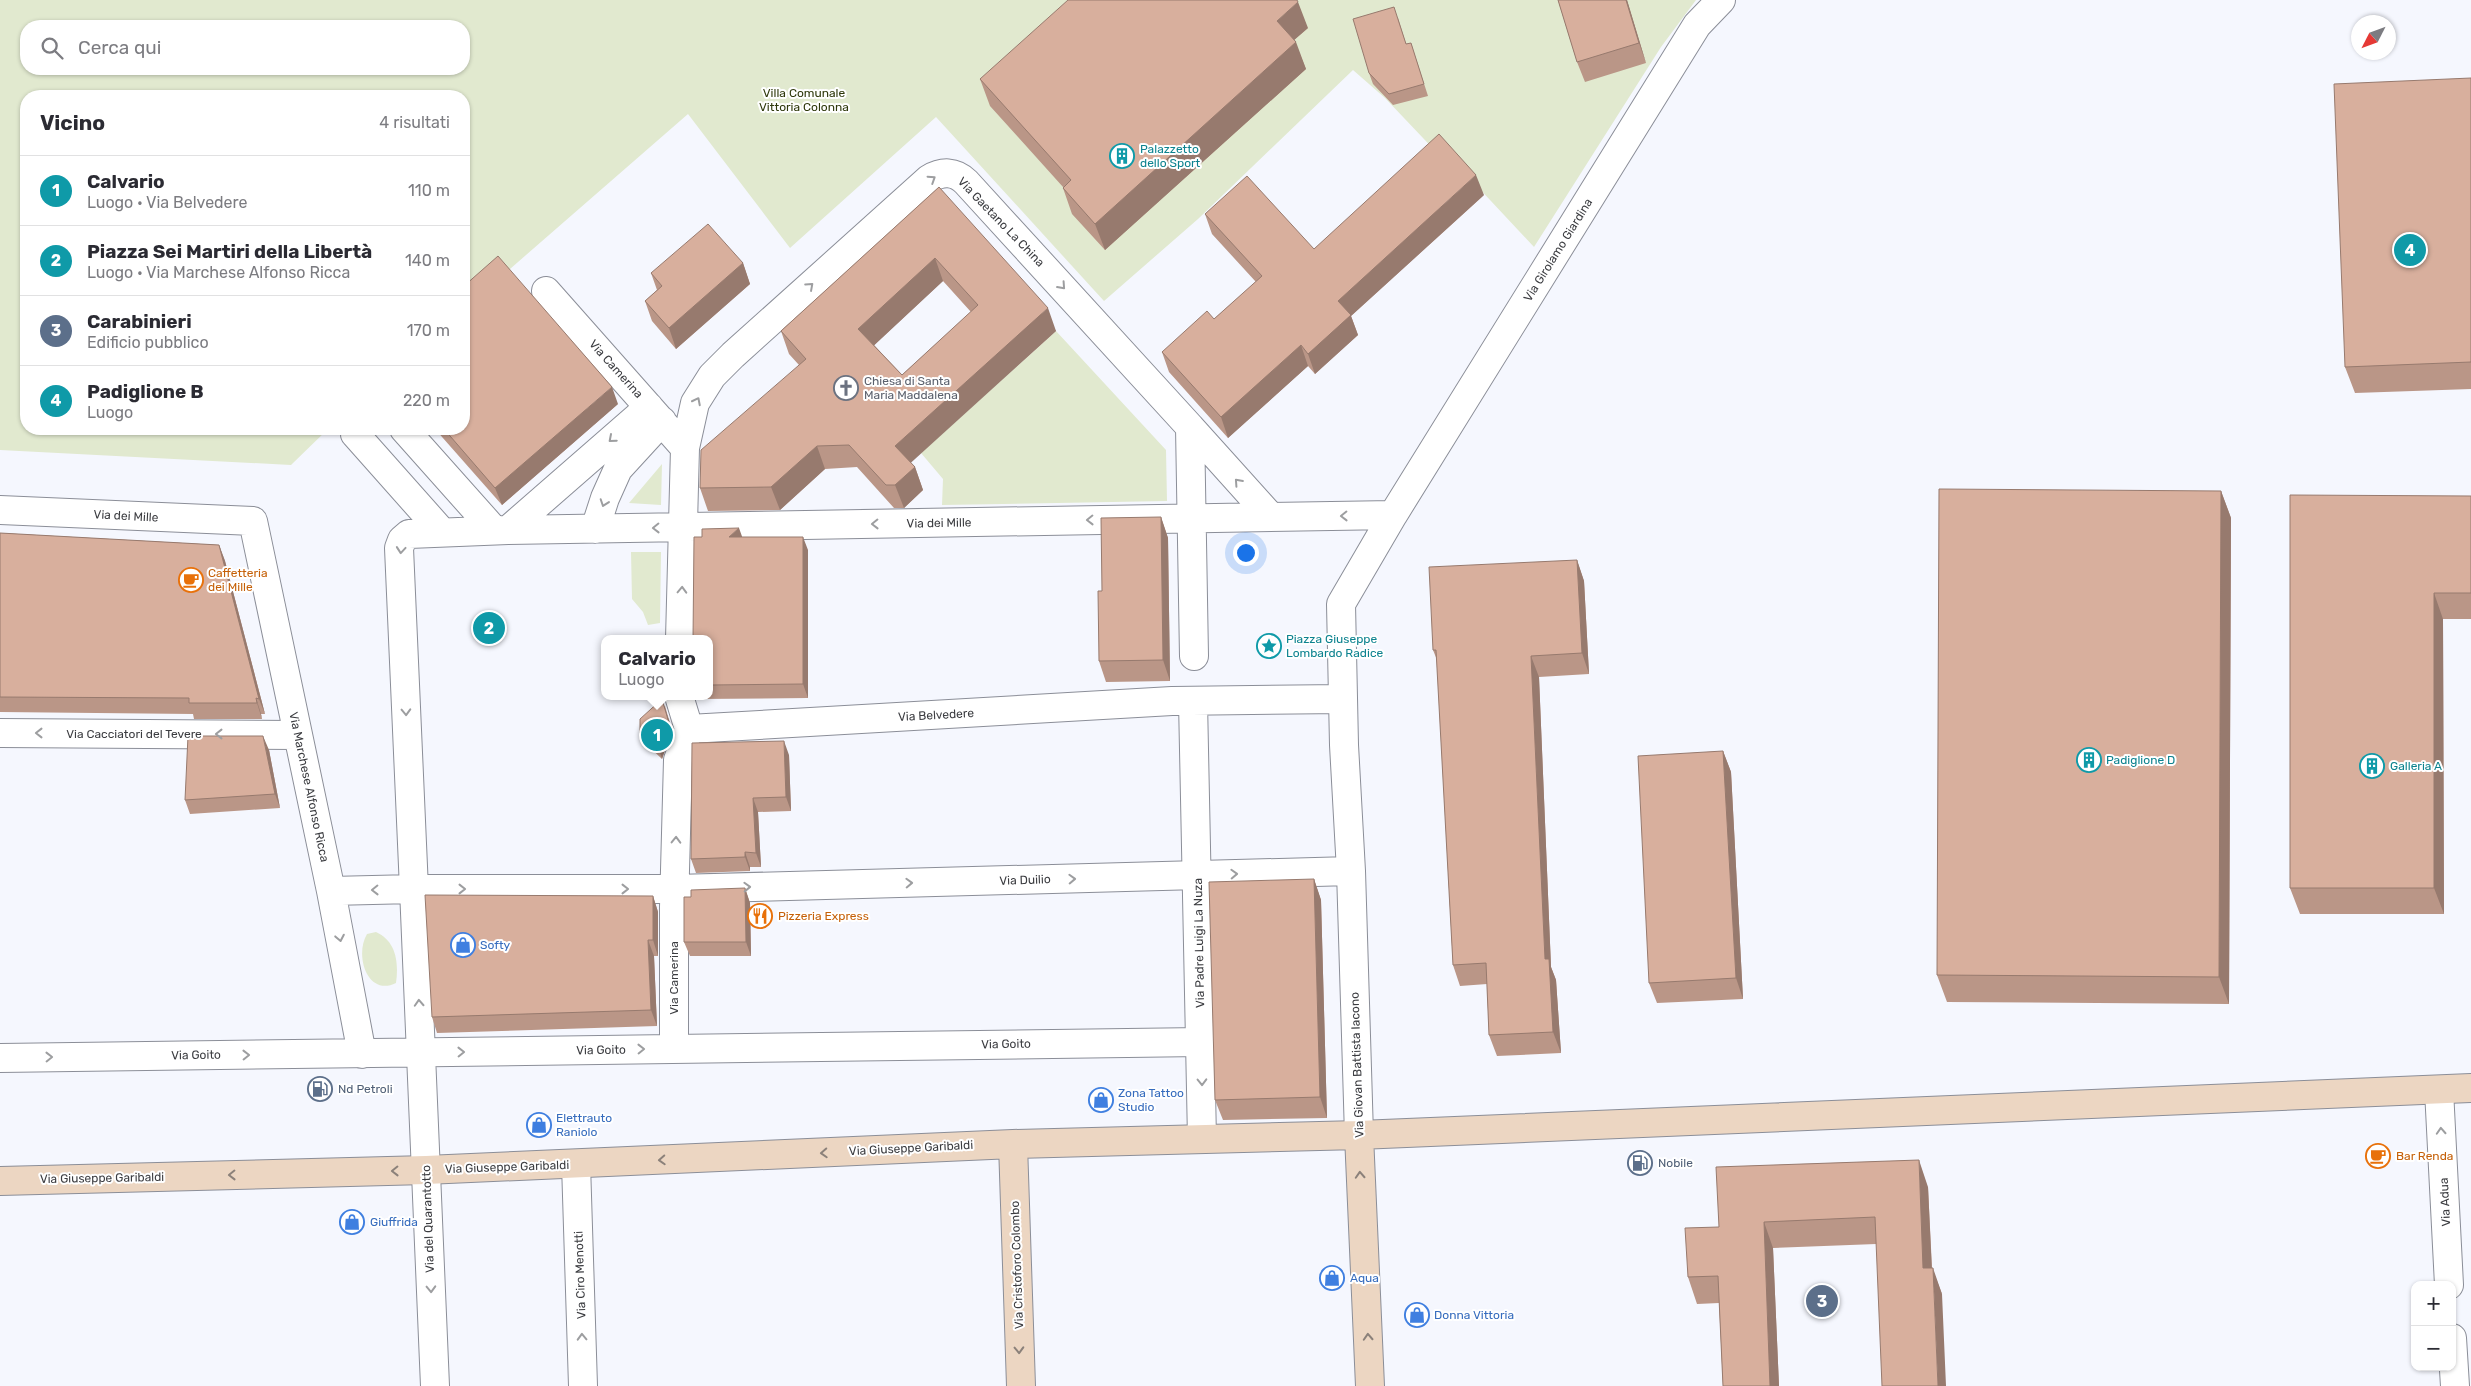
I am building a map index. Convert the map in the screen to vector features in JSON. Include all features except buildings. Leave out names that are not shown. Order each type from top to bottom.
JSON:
[{"type":"main road","points":[[2439,1090],[2471,1088]]},
{"type":"main road","name":"Via Giuseppe Garibaldi","points":[[0,1181],[426,1170],[1013,1144],[1358,1135],[2439,1090]]},
{"type":"main road","name":"Via Giovan Battista Iacono","points":[[1358,1135],[1370,1386]]},
{"type":"main road","name":"Via Cristoforo Colombo","points":[[1013,1144],[1021,1386]]},
{"type":"street","name":"Via Girolamo Giardina","points":[[1343,699],[1341,604],[1396,510],[1697,24],[1721,0]]},
{"type":"street","name":"Via Gaetano La China","points":[[685,448],[695,404],[712,376],[929,179],[941,173],[961,176],[1190,427]]},
{"type":"street","name":"Via Camerina","points":[[546,291],[685,448]]},
{"type":"street","points":[[595,529],[605,498],[618,469],[655,414]]},
{"type":"street","points":[[410,435],[501,530],[655,414]]},
{"type":"street","points":[[1190,427],[1185,510],[1194,656]]},
{"type":"street","points":[[1190,427],[1271,517]]},
{"type":"street","points":[[356,435],[442,532]]},
{"type":"street","points":[[680,635],[694,527],[685,448]]},
{"type":"street","name":"Via dei Mille","points":[[0,510],[253,521]]},
{"type":"street","name":"Via dei Mille","points":[[442,532],[694,527],[1185,510],[1271,517],[1396,510]]},
{"type":"street","name":"Via Marchese Alfonso Ricca","points":[[253,521],[362,1054]]},
{"type":"street","name":"Via del Quarantotto","points":[[436,1386],[399,548],[402,540],[409,534],[442,532]]},
{"type":"street","name":"Via Belvedere","points":[[695,729],[1182,701],[1343,699]]},
{"type":"street","name":"Via Giovan Battista Iacono","points":[[1343,699],[1351,871],[1358,1135]]},
{"type":"street","points":[[681,700],[695,729]]},
{"type":"street","name":"Via Padre Luigi La Nuza","points":[[1182,701],[1193,747],[1202,1139]]},
{"type":"street","name":"Via Camerina","points":[[674,1048],[682,895],[678,760],[695,729]]},
{"type":"street","name":"Via Cacciatori del Tevere","points":[[0,732],[298,735]]},
{"type":"street","name":"Via Duilio","points":[[330,891],[414,889],[682,895],[1351,871]]},
{"type":"street","name":"Via Goito","points":[[0,1058],[1201,1042]]},
{"type":"street","name":"Via Adua","points":[[2439,1090],[2449,1281]]},
{"type":"street","name":"Via Ciro Menotti","points":[[576,1164],[583,1386]]},
{"type":"street","points":[[2454,1371],[2455,1386]]},
{"type":"green space","name":"Villa Comunale Vittoria Colonna","points":[[0,0],[1696,0],[1661,47],[1534,247],[1447,154],[1442,158],[1385,98],[1353,70],[1198,219],[1104,301],[936,117],[790,248],[688,114],[470,304],[470,90],[20,90],[20,435],[322,435],[291,465],[0,450]]},
{"type":"green space","points":[[1056,331],[1166,450],[1167,501],[942,505],[943,479],[921,453]]},
{"type":"green space","points":[[662,464],[661,505],[629,503]]},
{"type":"green space","points":[[631,552],[661,552],[660,623],[648,625],[643,612],[632,599]]},
{"type":"green space","points":[[376,932],[388,941],[395,953],[397,967],[396,983],[386,986],[378,984],[371,979],[363,963],[363,943],[367,934]]},
{"type":"place","name":"Palazzetto dello Sport","points":[[1122,156]]},
{"type":"place","name":"Padiglione B","points":[[2410,250]]},
{"type":"place","name":"Chiesa di Santa Maria Maddalena","points":[[846,388]]},
{"type":"place","name":"Caffetteria dei Mille","points":[[191,580]]},
{"type":"place","name":"Piazza Sei Martiri della Libertà","points":[[489,628]]},
{"type":"place","name":"Piazza Giuseppe Lombardo Radice","points":[[1269,646]]},
{"type":"place","name":"Calvario","points":[[657,735]]},
{"type":"place","name":"Padiglione D","points":[[2089,760]]},
{"type":"place","name":"Galleria A","points":[[2372,766]]},
{"type":"place","name":"Pizzeria Express","points":[[760,916]]},
{"type":"place","name":"Softy","points":[[463,945]]},
{"type":"place","name":"Nd Petroli","points":[[320,1089]]},
{"type":"place","name":"Zona Tattoo Studio","points":[[1101,1100]]},
{"type":"place","name":"Elettrauto Raniolo","points":[[539,1125]]},
{"type":"place","name":"Bar Renda","points":[[2378,1156]]},
{"type":"place","name":"Nobile","points":[[1640,1163]]},
{"type":"place","name":"Giuffrida","points":[[352,1222]]},
{"type":"place","name":"Aqua","points":[[1332,1278]]},
{"type":"place","name":"Carabinieri","points":[[1822,1301]]},
{"type":"place","name":"Donna Vittoria","points":[[1417,1315]]}]
